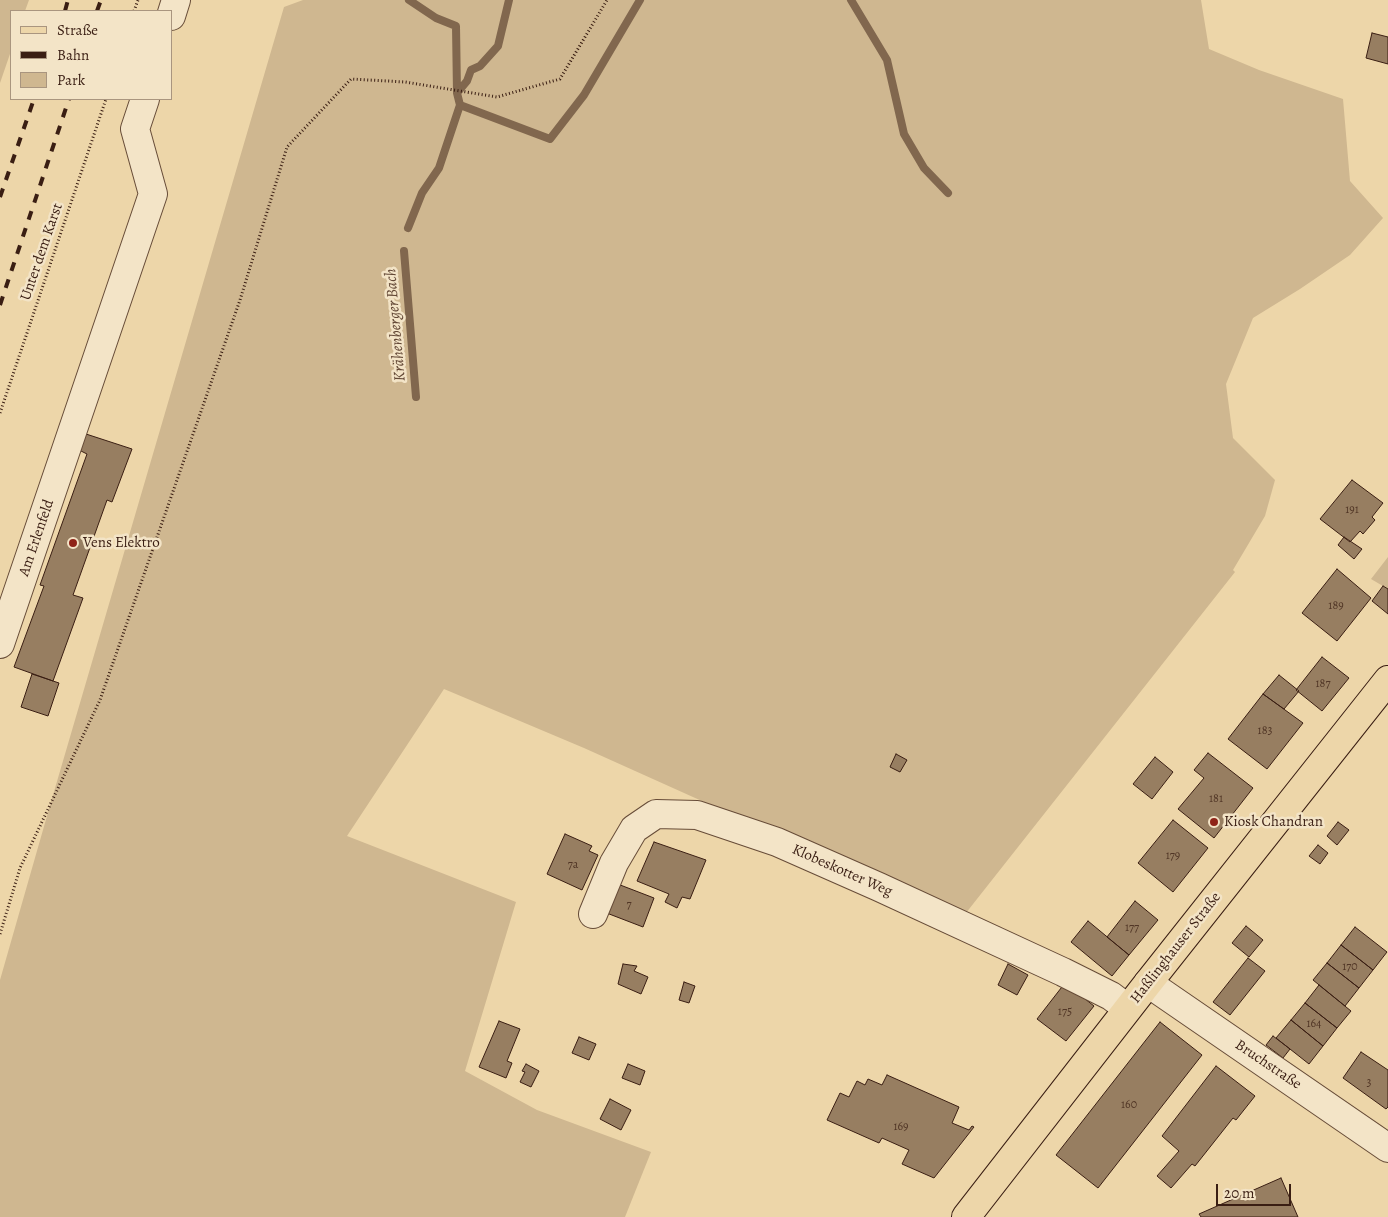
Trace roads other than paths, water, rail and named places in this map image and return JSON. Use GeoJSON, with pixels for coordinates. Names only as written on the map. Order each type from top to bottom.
{"type":"FeatureCollection","features":[{"type":"Feature","properties":{"kind":"main road","name":"Haßlinghauser Straße"},"geometry":{"type":"LineString","coordinates":[[966,1217],[1128,1008],[1388,680]]}},
{"type":"Feature","properties":{"kind":"street"},"geometry":{"type":"LineString","coordinates":[[172,13],[176,0]]}},
{"type":"Feature","properties":{"kind":"street","name":"Am Erlenfeld"},"geometry":{"type":"LineString","coordinates":[[0,644],[153,194],[135,129],[145,100]]}},
{"type":"Feature","properties":{"kind":"street","name":"Klobeskotter Weg"},"geometry":{"type":"LineString","coordinates":[[593,914],[614,862],[634,828],[656,814],[697,815],[777,842],[879,887],[1063,972],[1111,996],[1128,1008]]}},
{"type":"Feature","properties":{"kind":"street","name":"Bruchstraße"},"geometry":{"type":"LineString","coordinates":[[1148,983],[1388,1148]]}},
{"type":"Feature","properties":{"kind":"waterway"},"geometry":{"type":"LineString","coordinates":[[409,0],[436,18],[456,26],[457,93]]}},
{"type":"Feature","properties":{"kind":"waterway","name":"Krähenberger Bach"},"geometry":{"type":"LineString","coordinates":[[408,228],[422,193],[439,168],[460,105],[457,93],[467,81],[471,70],[480,66],[498,46],[509,0]]}},
{"type":"Feature","properties":{"kind":"waterway"},"geometry":{"type":"LineString","coordinates":[[460,105],[550,139],[584,95],[640,0]]}},
{"type":"Feature","properties":{"kind":"waterway"},"geometry":{"type":"LineString","coordinates":[[851,0],[887,60],[904,134],[924,168],[948,193]]}},
{"type":"Feature","properties":{"kind":"waterway","name":"Krähenberger Bach"},"geometry":{"type":"LineString","coordinates":[[404,251],[416,397]]}},
{"type":"Feature","properties":{"kind":"railway"},"geometry":{"type":"LineString","coordinates":[[65,10],[68,0]]}},
{"type":"Feature","properties":{"kind":"railway"},"geometry":{"type":"LineString","coordinates":[[97,10],[101,0]]}},
{"type":"Feature","properties":{"kind":"railway"},"geometry":{"type":"LineString","coordinates":[[0,197],[34,100]]}},
{"type":"Feature","properties":{"kind":"railway"},"geometry":{"type":"LineString","coordinates":[[0,305],[69,100]]}},
{"type":"Feature","properties":{"kind":"place","name":"Vens Elektro"},"geometry":{"type":"Point","coordinates":[73,543]}},
{"type":"Feature","properties":{"kind":"place","name":"Kiosk Chandran"},"geometry":{"type":"Point","coordinates":[1214,822]}}]}
